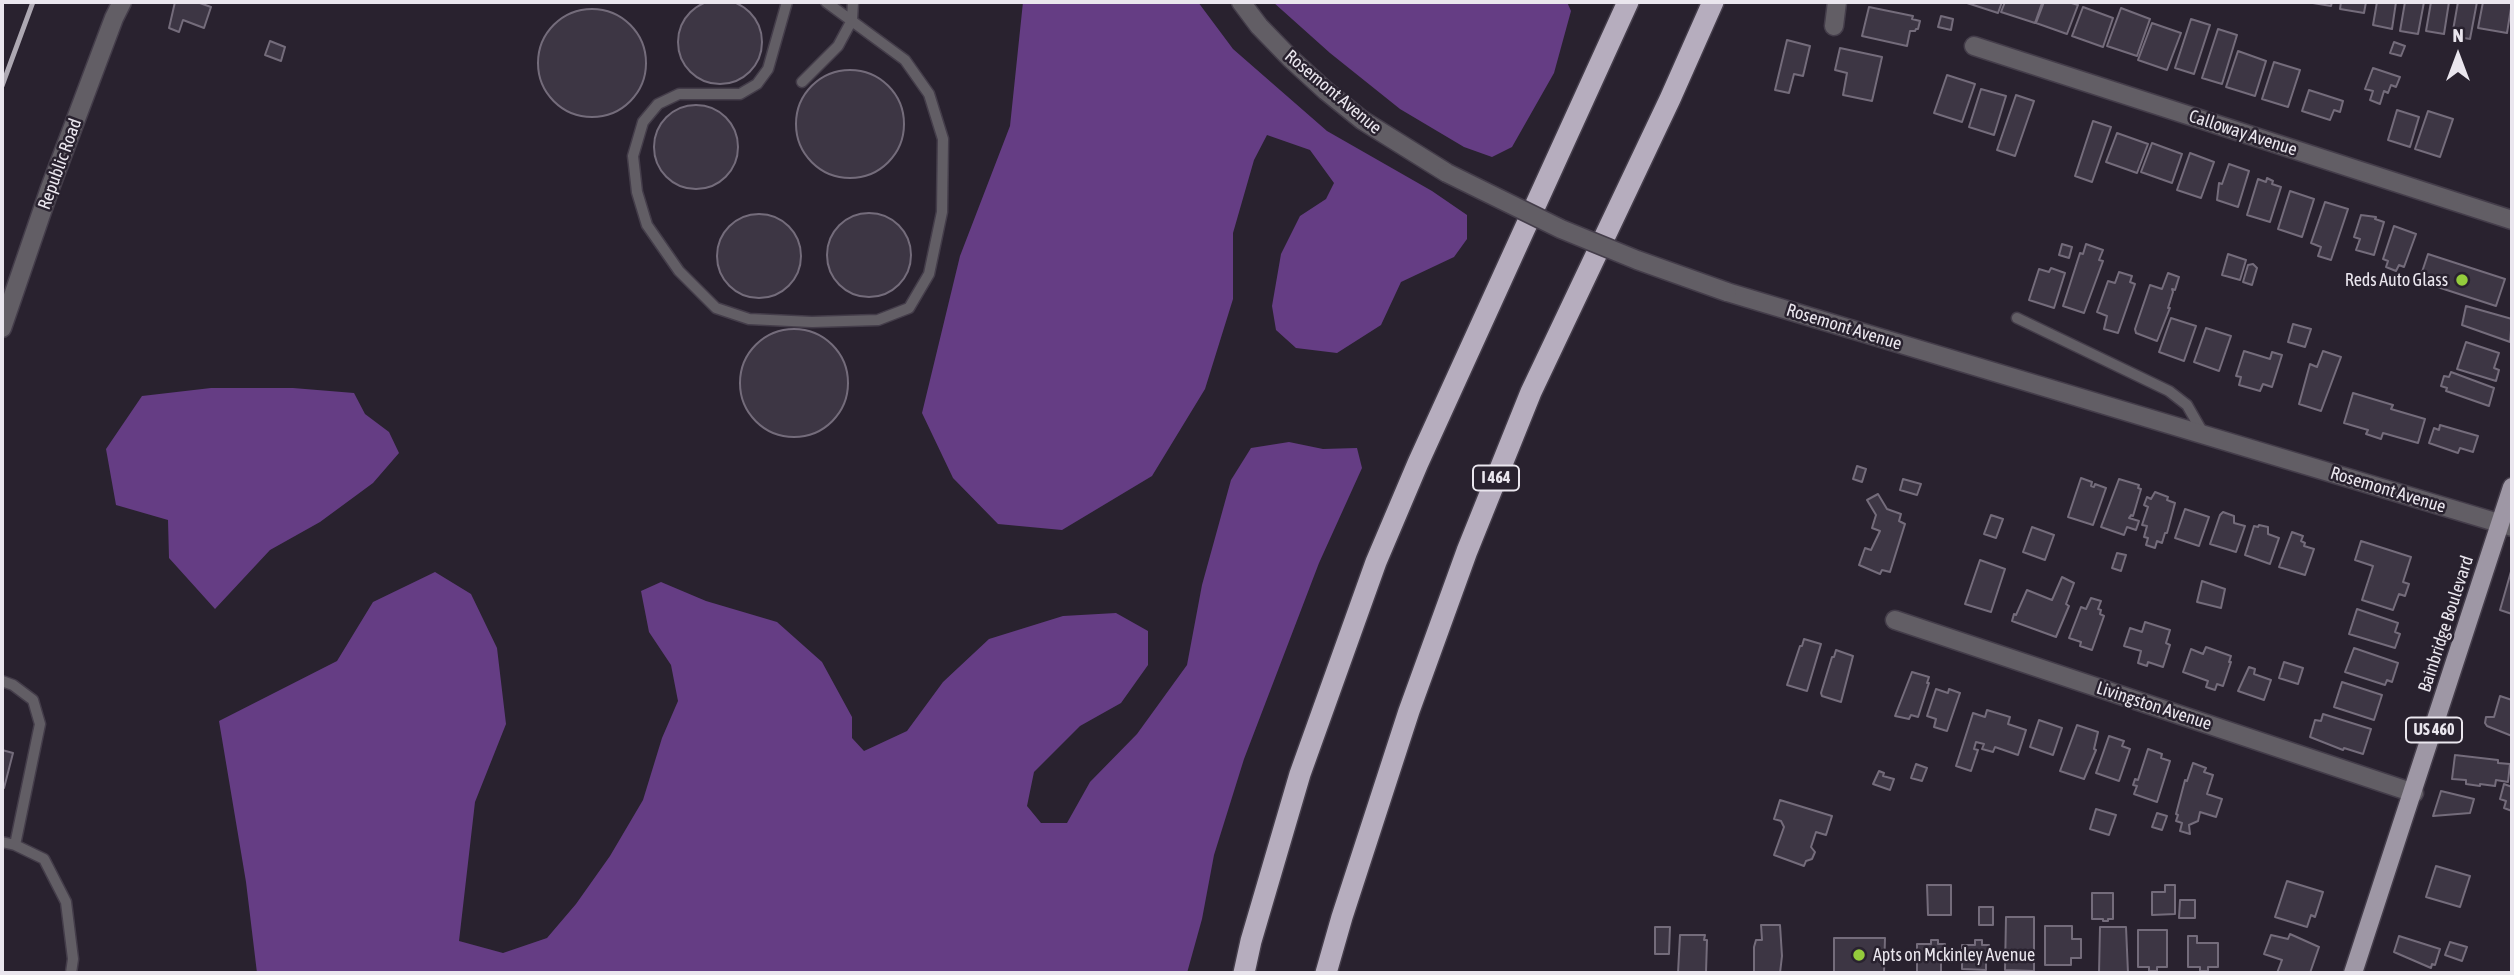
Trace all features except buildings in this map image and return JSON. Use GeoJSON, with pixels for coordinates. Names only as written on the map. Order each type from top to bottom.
{"type":"FeatureCollection","features":[{"type":"Feature","properties":{"kind":"highway"},"geometry":{"type":"LineString","coordinates":[[1244,973],[1300,774],[1376,562],[1408,485],[1628,2]]}},
{"type":"Feature","properties":{"kind":"highway","name":"I 464"},"geometry":{"type":"LineString","coordinates":[[1326,973],[1342,916],[1433,643],[1531,392],[1713,2]]}},
{"type":"Feature","properties":{"kind":"highway"},"geometry":{"type":"LineString","coordinates":[[1335,973],[1342,916]]}},
{"type":"Feature","properties":{"kind":"highway"},"geometry":{"type":"LineString","coordinates":[[1237,973],[1251,941]]}},
{"type":"Feature","properties":{"kind":"main road","name":"Bainbridge Boulevard"},"geometry":{"type":"LineString","coordinates":[[2353,973],[2506,526],[2512,487]]}},
{"type":"Feature","properties":{"kind":"street","name":"Republic Road"},"geometry":{"type":"LineString","coordinates":[[2,328],[50,188],[122,2]]}},
{"type":"Feature","properties":{"kind":"street","name":"Rosemont Avenue"},"geometry":{"type":"LineString","coordinates":[[1241,2],[1282,50],[1362,120],[1447,173],[1561,229],[1727,292],[2506,526]]}},
{"type":"Feature","properties":{"kind":"street"},"geometry":{"type":"LineString","coordinates":[[1833,26],[1837,2]]}},
{"type":"Feature","properties":{"kind":"street","name":"Calloway Avenue"},"geometry":{"type":"LineString","coordinates":[[1974,46],[2512,220]]}},
{"type":"Feature","properties":{"kind":"street","name":"Livingston Avenue"},"geometry":{"type":"LineString","coordinates":[[1895,620],[2414,793]]}},
{"type":"Feature","properties":{"kind":"lane"},"geometry":{"type":"LineString","coordinates":[[787,2],[768,69],[757,84],[740,94],[680,94],[658,104],[643,122],[633,156],[637,192],[647,225],[680,271],[716,307],[749,319],[812,322],[878,320],[909,307],[929,274],[942,212],[943,139],[929,94],[905,60],[826,2]]}},
{"type":"Feature","properties":{"kind":"lane"},"geometry":{"type":"LineString","coordinates":[[802,82],[838,46],[852,20],[853,2]]}},
{"type":"Feature","properties":{"kind":"lane"},"geometry":{"type":"LineString","coordinates":[[2017,318],[2169,391],[2187,405],[2203,433]]}},
{"type":"Feature","properties":{"kind":"lane"},"geometry":{"type":"LineString","coordinates":[[2,681],[13,685],[33,700],[40,724],[15,845]]}},
{"type":"Feature","properties":{"kind":"lane"},"geometry":{"type":"LineString","coordinates":[[2,842],[44,859],[66,902],[73,959],[71,973]]}},
{"type":"Feature","properties":{"kind":"shaded area"},"geometry":{"type":"Polygon","coordinates":[[[1023,2],[1198,2],[1233,49],[1327,131],[1432,191],[1467,215],[1467,239],[1454,257],[1401,282],[1381,325],[1337,353],[1296,348],[1276,330],[1272,306],[1281,254],[1300,216],[1326,199],[1334,183],[1310,150],[1267,135],[1254,160],[1233,233],[1233,299],[1205,389],[1152,476],[1062,530],[998,524],[953,478],[922,413],[960,256],[1010,126],[1023,2]]]}},
{"type":"Feature","properties":{"kind":"shaded area"},"geometry":{"type":"Polygon","coordinates":[[[1273,2],[1567,2],[1571,11],[1554,73],[1512,147],[1492,157],[1464,147],[1400,109],[1330,53],[1273,2]]]}},
{"type":"Feature","properties":{"kind":"shaded area"},"geometry":{"type":"Polygon","coordinates":[[[211,388],[293,388],[354,393],[365,414],[389,432],[399,453],[373,483],[320,522],[270,550],[215,609],[169,558],[168,520],[116,505],[106,449],[142,396],[211,388]]]}},
{"type":"Feature","properties":{"kind":"shaded area"},"geometry":{"type":"Polygon","coordinates":[[[1289,442],[1323,449],[1357,448],[1362,468],[1319,563],[1244,759],[1214,855],[1202,919],[1187,973],[257,973],[246,882],[219,721],[337,661],[373,602],[435,572],[471,594],[497,648],[506,724],[475,802],[459,941],[503,953],[547,938],[576,904],[610,856],[643,800],[662,738],[678,701],[671,665],[649,632],[641,591],[661,582],[706,601],[777,622],[822,662],[852,717],[852,738],[864,751],[907,731],[943,682],[989,639],[1063,616],[1116,613],[1148,631],[1148,665],[1121,703],[1080,726],[1034,772],[1027,806],[1041,823],[1067,823],[1090,782],[1137,734],[1187,665],[1202,585],[1231,480],[1251,448],[1289,442]]]}},
{"type":"Feature","properties":{"kind":"railway"},"geometry":{"type":"LineString","coordinates":[[2,86],[33,2]]}},
{"type":"Feature","properties":{"kind":"place","name":"Reds Auto Glass"},"geometry":{"type":"Point","coordinates":[2462,280]}},
{"type":"Feature","properties":{"kind":"place","name":"Apts on Mckinley Avenue"},"geometry":{"type":"Point","coordinates":[1859,955]}}]}
